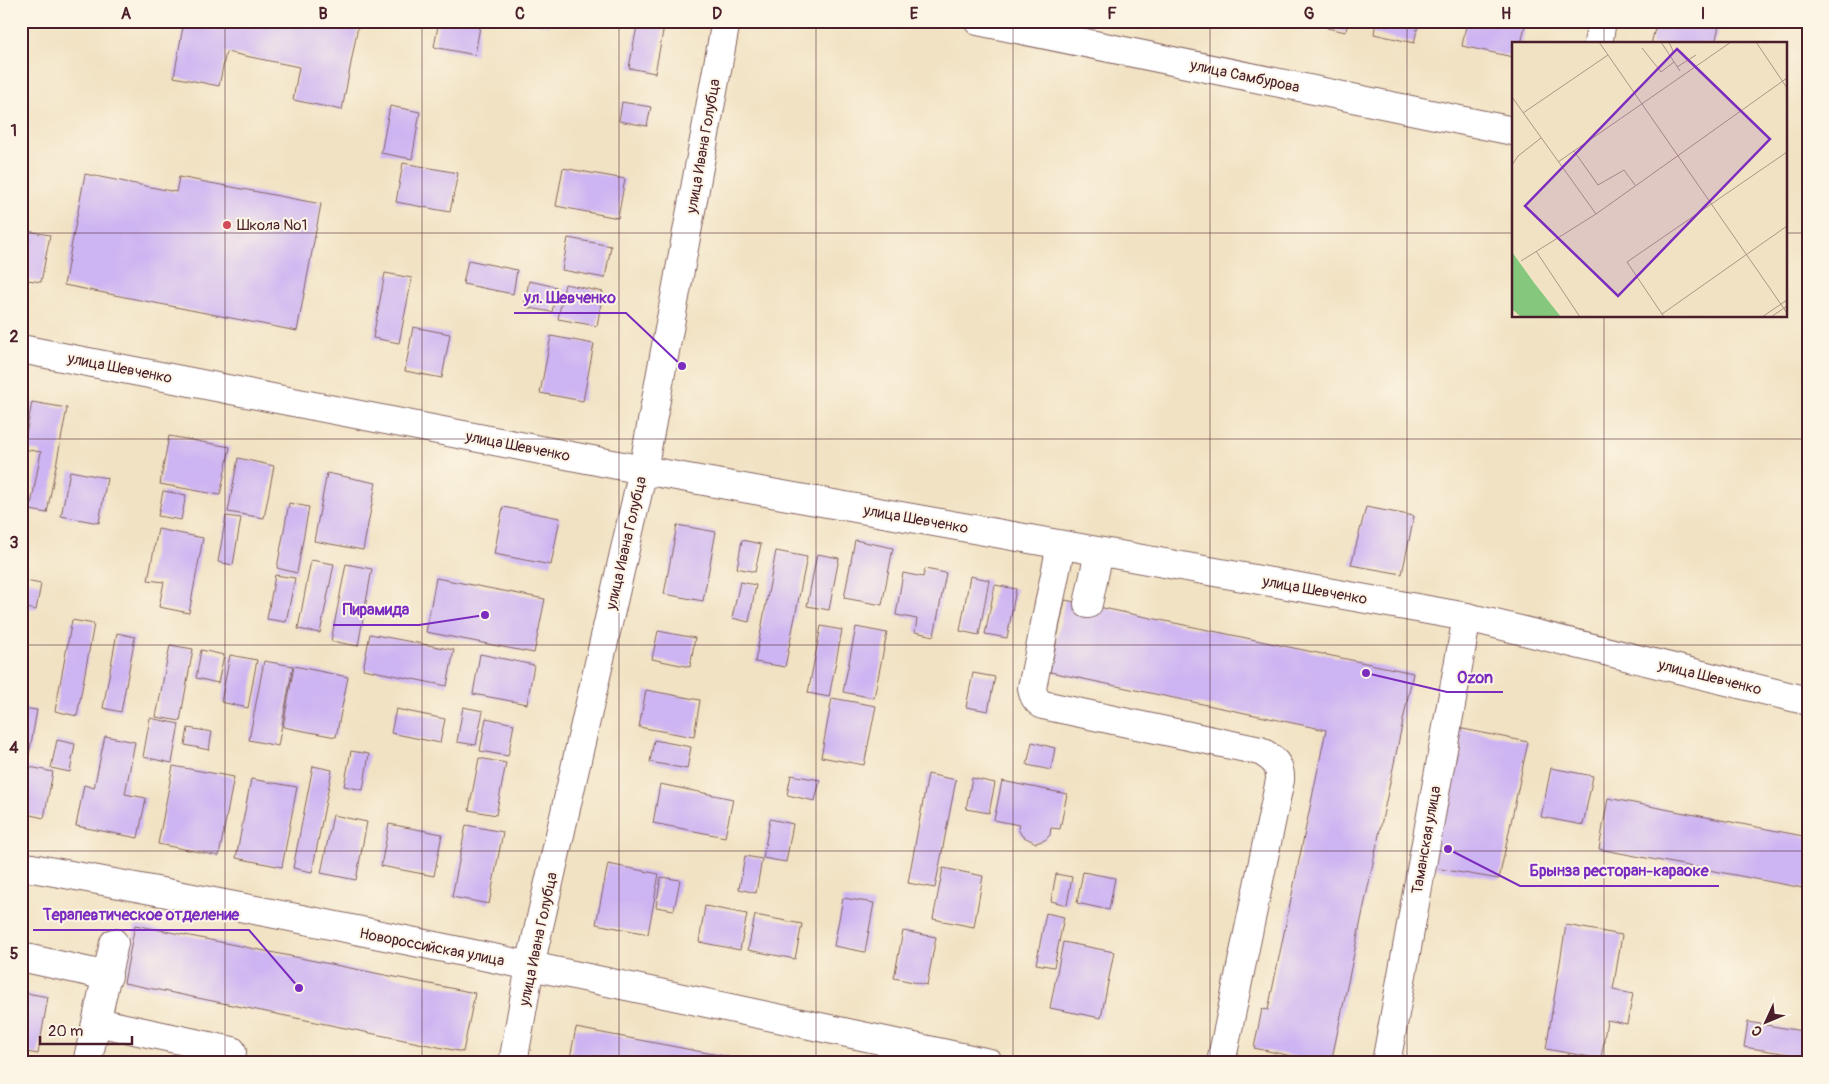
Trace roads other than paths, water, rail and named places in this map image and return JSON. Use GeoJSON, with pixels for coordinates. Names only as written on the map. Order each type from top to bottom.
{"type":"FeatureCollection","features":[{"type":"Feature","properties":{"kind":"street","name":"улица Ивана Голубца"},"geometry":{"type":"LineString","coordinates":[[513,1063],[530,966],[643,470],[726,21]]}},
{"type":"Feature","properties":{"kind":"street","name":"улица Самбурова"},"geometry":{"type":"LineString","coordinates":[[978,21],[1512,131]]}},
{"type":"Feature","properties":{"kind":"street"},"geometry":{"type":"LineString","coordinates":[[1598,42],[1602,21]]}},
{"type":"Feature","properties":{"kind":"street","name":"улица Шевченко"},"geometry":{"type":"LineString","coordinates":[[21,349],[643,470],[1467,617],[1808,701]]}},
{"type":"Feature","properties":{"kind":"street"},"geometry":{"type":"LineString","coordinates":[[1061,545],[1032,688],[1033,695],[1038,702],[1043,705],[1260,751],[1271,758],[1280,769],[1280,780],[1222,1063]]}},
{"type":"Feature","properties":{"kind":"street"},"geometry":{"type":"LineString","coordinates":[[1088,604],[1099,552]]}},
{"type":"Feature","properties":{"kind":"street","name":"Таманская улица"},"geometry":{"type":"LineString","coordinates":[[1386,1063],[1467,617]]}},
{"type":"Feature","properties":{"kind":"street","name":"Новороссийская улица"},"geometry":{"type":"LineString","coordinates":[[21,866],[136,887],[530,966],[989,1063]]}},
{"type":"Feature","properties":{"kind":"street"},"geometry":{"type":"LineString","coordinates":[[87,1063],[114,943]]}},
{"type":"Feature","properties":{"kind":"street"},"geometry":{"type":"LineString","coordinates":[[21,957],[108,976]]}},
{"type":"Feature","properties":{"kind":"street"},"geometry":{"type":"LineString","coordinates":[[97,1022],[232,1051],[230,1063]]}},
{"type":"Feature","properties":{"kind":"place","name":"Школа №1"},"geometry":{"type":"Point","coordinates":[227,225]}},
{"type":"Feature","properties":{"kind":"place","name":"ул. Шевченко"},"geometry":{"type":"Point","coordinates":[682,366]}},
{"type":"Feature","properties":{"kind":"place","name":"Пирамида"},"geometry":{"type":"Point","coordinates":[485,615]}},
{"type":"Feature","properties":{"kind":"place","name":"Ozon"},"geometry":{"type":"Point","coordinates":[1366,673]}},
{"type":"Feature","properties":{"kind":"place","name":"Брынза ресторан-караоке"},"geometry":{"type":"Point","coordinates":[1448,849]}},
{"type":"Feature","properties":{"kind":"place","name":"Терапевтическое отделение"},"geometry":{"type":"Point","coordinates":[299,988]}}]}
